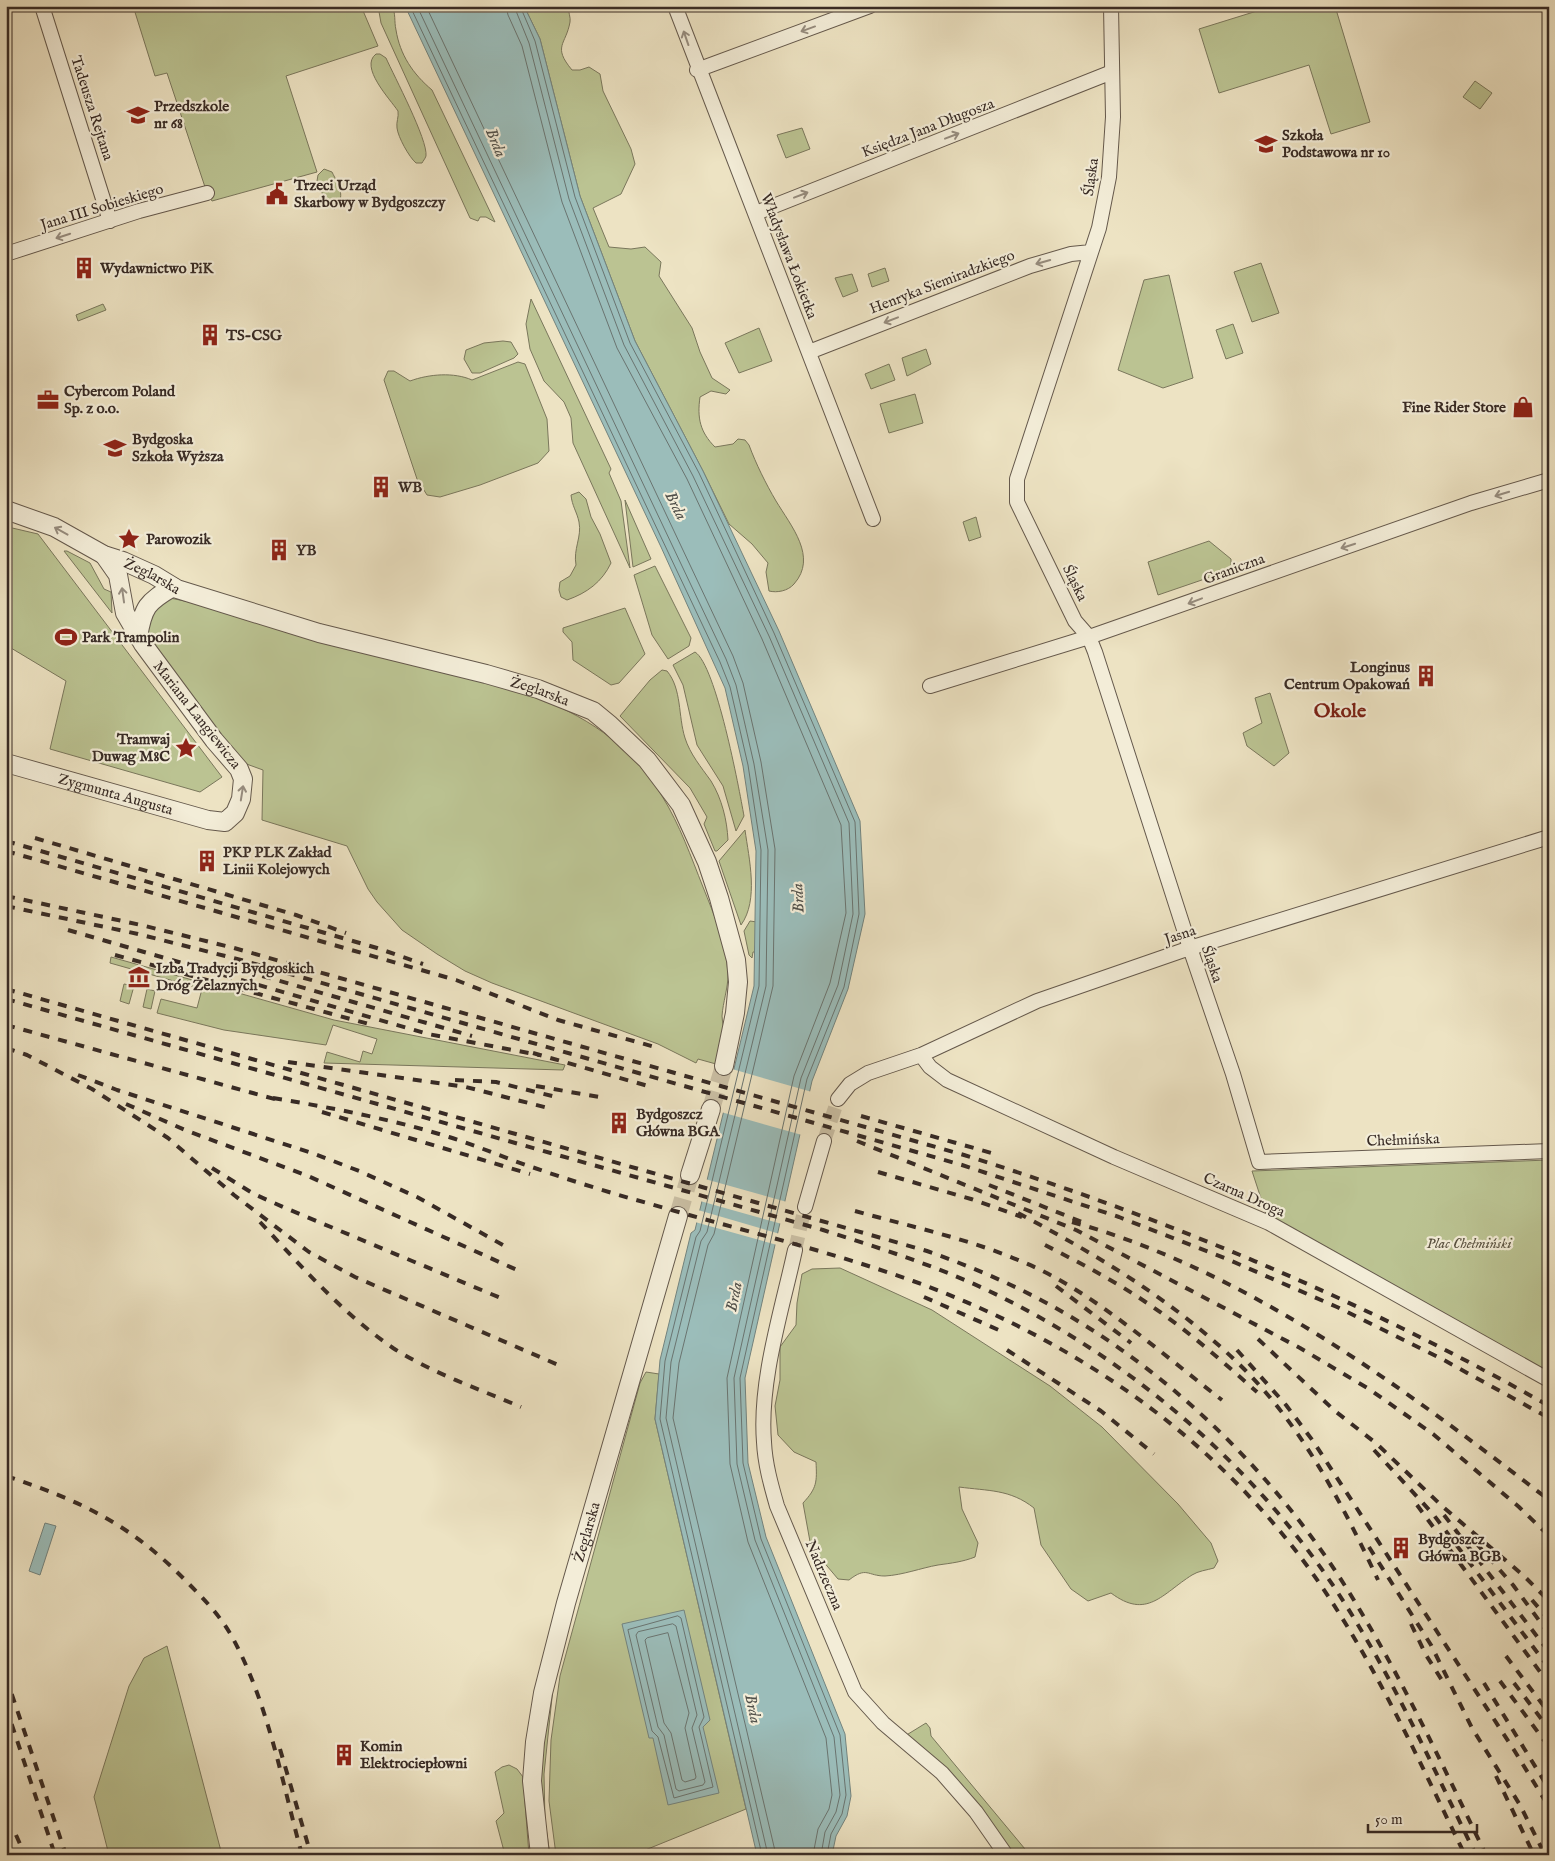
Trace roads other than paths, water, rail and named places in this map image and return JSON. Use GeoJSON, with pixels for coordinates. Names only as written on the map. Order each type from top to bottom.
{"type":"FeatureCollection","features":[{"type":"Feature","properties":{"kind":"street","name":"Tadeusza Rejtana"},"geometry":{"type":"LineString","coordinates":[[42,6],[110,220]]}},
{"type":"Feature","properties":{"kind":"street","name":"Władysława Łokietka"},"geometry":{"type":"LineString","coordinates":[[674,6],[697,70],[756,213],[873,519]]}},
{"type":"Feature","properties":{"kind":"street"},"geometry":{"type":"LineString","coordinates":[[697,70],[870,6]]}},
{"type":"Feature","properties":{"kind":"street","name":"Śląska"},"geometry":{"type":"LineString","coordinates":[[1111,6],[1113,117],[1109,177],[1099,228],[1017,479],[1017,502],[1075,621],[1089,637],[1233,1074],[1259,1162]]}},
{"type":"Feature","properties":{"kind":"street","name":"Księdza Jana Długosza"},"geometry":{"type":"LineString","coordinates":[[756,213],[1112,72]]}},
{"type":"Feature","properties":{"kind":"street","name":"Jana III Sobieskiego"},"geometry":{"type":"LineString","coordinates":[[6,254],[110,220],[207,193]]}},
{"type":"Feature","properties":{"kind":"street","name":"Henryka Siemiradzkiego"},"geometry":{"type":"LineString","coordinates":[[809,352],[1030,266],[1071,254],[1091,252]]}},
{"type":"Feature","properties":{"kind":"street","name":"Graniczna"},"geometry":{"type":"LineString","coordinates":[[930,686],[1089,637],[1471,503],[1549,480]]}},
{"type":"Feature","properties":{"kind":"street","name":"Żeglarska"},"geometry":{"type":"LineString","coordinates":[[6,510],[54,527],[104,555],[124,561],[154,575],[173,587],[246,612],[486,674],[538,689],[593,711],[647,760],[681,806],[710,871],[734,952],[738,982],[735,1013],[724,1066]]}},
{"type":"Feature","properties":{"kind":"street","name":"Mariana Langiewicza"},"geometry":{"type":"LineString","coordinates":[[104,555],[118,575],[125,613],[138,637],[214,740],[239,769],[243,779],[241,799],[236,813],[225,822]]}},
{"type":"Feature","properties":{"kind":"street"},"geometry":{"type":"LineString","coordinates":[[138,637],[142,615],[146,606],[156,597],[173,587]]}},
{"type":"Feature","properties":{"kind":"street","name":"Zygmunta Augusta"},"geometry":{"type":"LineString","coordinates":[[6,763],[193,816],[225,822]]}},
{"type":"Feature","properties":{"kind":"street","name":"Jasna"},"geometry":{"type":"LineString","coordinates":[[838,1099],[850,1084],[861,1077],[921,1055],[1038,1001],[1190,948],[1549,837]]}},
{"type":"Feature","properties":{"kind":"street","name":"Czarna Droga"},"geometry":{"type":"LineString","coordinates":[[921,1055],[930,1067],[947,1080],[1114,1157],[1269,1223],[1549,1380]]}},
{"type":"Feature","properties":{"kind":"street"},"geometry":{"type":"LineString","coordinates":[[690,1175],[711,1109]]}},
{"type":"Feature","properties":{"kind":"street"},"geometry":{"type":"LineString","coordinates":[[805,1208],[824,1141]]}},
{"type":"Feature","properties":{"kind":"street","name":"Chełmińska"},"geometry":{"type":"LineString","coordinates":[[1259,1162],[1549,1151]]}},
{"type":"Feature","properties":{"kind":"street","name":"Żeglarska"},"geometry":{"type":"LineString","coordinates":[[540,1855],[532,1780],[535,1742],[543,1693],[563,1612],[678,1216]]}},
{"type":"Feature","properties":{"kind":"street","name":"Nadrzeczna"},"geometry":{"type":"LineString","coordinates":[[795,1250],[773,1351],[764,1408],[764,1442],[768,1475],[777,1506],[855,1692],[883,1723],[942,1773],[976,1812],[1006,1855]]}},
{"type":"Feature","properties":{"kind":"water","name":"Brda"},"geometry":{"type":"Polygon","coordinates":[[[405,6],[524,6],[540,39],[580,196],[635,341],[703,471],[779,631],[860,821],[865,914],[848,989],[812,1081],[745,1378],[748,1463],[766,1537],[845,1734],[851,1796],[847,1816],[836,1836],[832,1855],[757,1855],[655,1419],[660,1360],[691,1233],[695,1230],[754,986],[756,851],[743,766],[725,688],[661,547],[405,6]]]}},
{"type":"Feature","properties":{"kind":"water"},"geometry":{"type":"Polygon","coordinates":[[[45,1523],[56,1526],[40,1575],[29,1571],[45,1523]]]}},
{"type":"Feature","properties":{"kind":"water"},"geometry":{"type":"Polygon","coordinates":[[[684,1610],[710,1720],[703,1727],[719,1793],[668,1805],[653,1738],[649,1738],[622,1624],[684,1610]]]}},
{"type":"Feature","properties":{"kind":"tunnel"},"geometry":{"type":"LineString","coordinates":[[711,1109],[724,1066]]}},
{"type":"Feature","properties":{"kind":"tunnel"},"geometry":{"type":"LineString","coordinates":[[824,1141],[838,1099]]}},
{"type":"Feature","properties":{"kind":"tunnel"},"geometry":{"type":"LineString","coordinates":[[678,1216],[690,1175]]}},
{"type":"Feature","properties":{"kind":"tunnel"},"geometry":{"type":"LineString","coordinates":[[795,1250],[805,1207]]}},
{"type":"Feature","properties":{"kind":"railway"},"geometry":{"type":"LineString","coordinates":[[35,838],[296,915],[346,933]]}},
{"type":"Feature","properties":{"kind":"railway"},"geometry":{"type":"LineString","coordinates":[[6,841],[377,948],[423,964]]}},
{"type":"Feature","properties":{"kind":"railway"},"geometry":{"type":"LineString","coordinates":[[6,851],[456,980],[558,1020],[655,1047]]}},
{"type":"Feature","properties":{"kind":"railway"},"geometry":{"type":"LineString","coordinates":[[6,896],[141,925],[234,948],[964,1155],[1040,1180],[1190,1235],[1336,1297],[1479,1367],[1549,1406]]}},
{"type":"Feature","properties":{"kind":"railway"},"geometry":{"type":"LineString","coordinates":[[6,906],[138,934],[241,960],[962,1165],[1119,1217],[1227,1259],[1337,1307],[1442,1359],[1549,1418]]}},
{"type":"Feature","properties":{"kind":"railway"},"geometry":{"type":"LineString","coordinates":[[68,930],[428,1034],[539,1055]]}},
{"type":"Feature","properties":{"kind":"railway"},"geometry":{"type":"LineString","coordinates":[[115,955],[369,1024]]}},
{"type":"Feature","properties":{"kind":"railway"},"geometry":{"type":"LineString","coordinates":[[245,971],[472,1036]]}},
{"type":"Feature","properties":{"kind":"railway"},"geometry":{"type":"LineString","coordinates":[[6,989],[927,1251],[1006,1283],[1063,1312],[1121,1350],[1160,1379],[1197,1411],[1233,1445],[1297,1518],[1326,1557],[1352,1597],[1389,1660],[1486,1855]]}},
{"type":"Feature","properties":{"kind":"railway"},"geometry":{"type":"LineString","coordinates":[[6,999],[823,1230],[906,1257],[947,1273],[987,1290],[1042,1319],[1095,1352],[1147,1388],[1195,1428],[1240,1472],[1283,1519],[1321,1568],[1372,1648],[1418,1736],[1476,1855]]}},
{"type":"Feature","properties":{"kind":"railway"},"geometry":{"type":"LineString","coordinates":[[6,1025],[278,1100]]}},
{"type":"Feature","properties":{"kind":"railway"},"geometry":{"type":"LineString","coordinates":[[6,1048],[27,1055],[92,1089],[168,1138],[234,1195],[309,1252],[355,1277],[563,1367]]}},
{"type":"Feature","properties":{"kind":"railway"},"geometry":{"type":"LineString","coordinates":[[533,1053],[648,1086]]}},
{"type":"Feature","properties":{"kind":"railway"},"geometry":{"type":"LineString","coordinates":[[288,1062],[466,1087],[552,1109]]}},
{"type":"Feature","properties":{"kind":"railway"},"geometry":{"type":"LineString","coordinates":[[78,1075],[117,1090],[315,1154],[359,1171],[417,1197],[510,1249]]}},
{"type":"Feature","properties":{"kind":"railway"},"geometry":{"type":"LineString","coordinates":[[455,1080],[496,1082],[556,1097]]}},
{"type":"Feature","properties":{"kind":"railway"},"geometry":{"type":"LineString","coordinates":[[536,1086],[605,1098]]}},
{"type":"Feature","properties":{"kind":"railway"},"geometry":{"type":"LineString","coordinates":[[273,1098],[362,1115],[459,1140],[602,1190],[880,1270],[973,1305],[1031,1333],[1087,1365],[1140,1401],[1191,1440],[1238,1484],[1281,1532],[1320,1584],[1361,1649],[1415,1751],[1465,1855]]}},
{"type":"Feature","properties":{"kind":"railway"},"geometry":{"type":"LineString","coordinates":[[126,1104],[185,1130],[308,1176],[517,1270]]}},
{"type":"Feature","properties":{"kind":"railway"},"geometry":{"type":"LineString","coordinates":[[322,1112],[530,1174]]}},
{"type":"Feature","properties":{"kind":"railway"},"geometry":{"type":"LineString","coordinates":[[861,1116],[995,1154]]}},
{"type":"Feature","properties":{"kind":"railway"},"geometry":{"type":"LineString","coordinates":[[857,1141],[1076,1230],[1300,1348],[1369,1389],[1433,1434],[1519,1507],[1549,1536]]}},
{"type":"Feature","properties":{"kind":"railway"},"geometry":{"type":"LineString","coordinates":[[212,1168],[254,1194],[503,1299]]}},
{"type":"Feature","properties":{"kind":"railway"},"geometry":{"type":"LineString","coordinates":[[878,1172],[971,1199],[1022,1217]]}},
{"type":"Feature","properties":{"kind":"railway"},"geometry":{"type":"LineString","coordinates":[[989,1185],[1082,1222]]}},
{"type":"Feature","properties":{"kind":"railway"},"geometry":{"type":"LineString","coordinates":[[855,1211],[983,1247],[1032,1266],[1056,1278],[1119,1320],[1222,1400]]}},
{"type":"Feature","properties":{"kind":"railway"},"geometry":{"type":"LineString","coordinates":[[1018,1213],[1078,1246],[1136,1282],[1191,1322],[1242,1367],[1264,1390],[1302,1441],[1335,1495],[1378,1580]]}},
{"type":"Feature","properties":{"kind":"railway"},"geometry":{"type":"LineString","coordinates":[[260,1222],[340,1305],[393,1348],[440,1373],[521,1407]]}},
{"type":"Feature","properties":{"kind":"railway"},"geometry":{"type":"LineString","coordinates":[[1072,1222],[1137,1244],[1201,1271],[1263,1302],[1323,1338],[1382,1377],[1495,1458],[1549,1500]]}},
{"type":"Feature","properties":{"kind":"railway"},"geometry":{"type":"LineString","coordinates":[[1045,1245],[1110,1280],[1161,1313],[1204,1346],[1257,1392]]}},
{"type":"Feature","properties":{"kind":"railway"},"geometry":{"type":"LineString","coordinates":[[1056,1286],[1131,1343]]}},
{"type":"Feature","properties":{"kind":"railway"},"geometry":{"type":"LineString","coordinates":[[924,1297],[1001,1331]]}},
{"type":"Feature","properties":{"kind":"railway"},"geometry":{"type":"LineString","coordinates":[[1258,1339],[1335,1411],[1377,1444],[1442,1506],[1524,1576],[1549,1601]]}},
{"type":"Feature","properties":{"kind":"railway"},"geometry":{"type":"LineString","coordinates":[[1007,1350],[1101,1411],[1154,1454]]}},
{"type":"Feature","properties":{"kind":"railway"},"geometry":{"type":"LineString","coordinates":[[1237,1350],[1286,1405],[1313,1441],[1549,1807]]}},
{"type":"Feature","properties":{"kind":"railway"},"geometry":{"type":"LineString","coordinates":[[1374,1450],[1433,1514],[1549,1668]]}},
{"type":"Feature","properties":{"kind":"railway"},"geometry":{"type":"LineString","coordinates":[[6,1476],[83,1506],[127,1531],[169,1564],[217,1615],[231,1635],[255,1687],[273,1742],[302,1855]]}},
{"type":"Feature","properties":{"kind":"railway"},"geometry":{"type":"LineString","coordinates":[[1417,1505],[1549,1684]]}},
{"type":"Feature","properties":{"kind":"railway"},"geometry":{"type":"LineString","coordinates":[[1444,1515],[1549,1652]]}},
{"type":"Feature","properties":{"kind":"railway"},"geometry":{"type":"LineString","coordinates":[[1476,1543],[1513,1585],[1549,1634]]}},
{"type":"Feature","properties":{"kind":"railway"},"geometry":{"type":"LineString","coordinates":[[1369,1547],[1431,1645],[1472,1728],[1520,1805],[1545,1855]]}},
{"type":"Feature","properties":{"kind":"railway"},"geometry":{"type":"LineString","coordinates":[[1532,1600],[1549,1620]]}},
{"type":"Feature","properties":{"kind":"railway"},"geometry":{"type":"LineString","coordinates":[[1411,1624],[1426,1655],[1443,1682]]}},
{"type":"Feature","properties":{"kind":"railway"},"geometry":{"type":"LineString","coordinates":[[1506,1656],[1549,1713]]}},
{"type":"Feature","properties":{"kind":"railway"},"geometry":{"type":"LineString","coordinates":[[6,1677],[66,1855]]}},
{"type":"Feature","properties":{"kind":"railway"},"geometry":{"type":"LineString","coordinates":[[1500,1681],[1549,1747]]}},
{"type":"Feature","properties":{"kind":"railway"},"geometry":{"type":"LineString","coordinates":[[1484,1683],[1549,1789]]}},
{"type":"Feature","properties":{"kind":"railway"},"geometry":{"type":"LineString","coordinates":[[1514,1683],[1549,1729]]}},
{"type":"Feature","properties":{"kind":"railway"},"geometry":{"type":"LineString","coordinates":[[6,1707],[55,1855]]}},
{"type":"Feature","properties":{"kind":"railway"},"geometry":{"type":"LineString","coordinates":[[280,1749],[311,1855]]}},
{"type":"Feature","properties":{"kind":"railway"},"geometry":{"type":"LineString","coordinates":[[1496,1776],[1534,1855]]}},
{"type":"Feature","properties":{"kind":"railway"},"geometry":{"type":"LineString","coordinates":[[16,1835],[25,1855]]}},
{"type":"Feature","properties":{"kind":"place","name":"Przedszkole nr 68"},"geometry":{"type":"Point","coordinates":[138,115]}},
{"type":"Feature","properties":{"kind":"place","name":"Szkoła Podstawowa nr 10"},"geometry":{"type":"Point","coordinates":[1266,144]}},
{"type":"Feature","properties":{"kind":"place","name":"Trzeci Urząd Skarbowy w Bydgoszczy"},"geometry":{"type":"Point","coordinates":[277,194]}},
{"type":"Feature","properties":{"kind":"place","name":"Wydawnictwo PiK"},"geometry":{"type":"Point","coordinates":[84,268]}},
{"type":"Feature","properties":{"kind":"place","name":"TS-CSG"},"geometry":{"type":"Point","coordinates":[210,335]}},
{"type":"Feature","properties":{"kind":"place","name":"Cybercom Poland Sp. z o.o."},"geometry":{"type":"Point","coordinates":[48,400]}},
{"type":"Feature","properties":{"kind":"place","name":"Fine Rider Store"},"geometry":{"type":"Point","coordinates":[1523,407]}},
{"type":"Feature","properties":{"kind":"place","name":"Bydgoska Szkoła Wyższa"},"geometry":{"type":"Point","coordinates":[115,448]}},
{"type":"Feature","properties":{"kind":"place","name":"WB"},"geometry":{"type":"Point","coordinates":[381,487]}},
{"type":"Feature","properties":{"kind":"place","name":"Parowozik"},"geometry":{"type":"Point","coordinates":[129,539]}},
{"type":"Feature","properties":{"kind":"place","name":"YB"},"geometry":{"type":"Point","coordinates":[279,550]}},
{"type":"Feature","properties":{"kind":"place","name":"Park Trampolin"},"geometry":{"type":"Point","coordinates":[66,637]}},
{"type":"Feature","properties":{"kind":"place","name":"Longinus Centrum Opakowań"},"geometry":{"type":"Point","coordinates":[1426,676]}},
{"type":"Feature","properties":{"kind":"place","name":"Tramwaj Duwag M8C"},"geometry":{"type":"Point","coordinates":[186,748]}},
{"type":"Feature","properties":{"kind":"place","name":"PKP PLK Zakład Linii Kolejowych"},"geometry":{"type":"Point","coordinates":[207,861]}},
{"type":"Feature","properties":{"kind":"place","name":"Izba Tradycji Bydgoskich Dróg Żelaznych"},"geometry":{"type":"Point","coordinates":[139,977]}},
{"type":"Feature","properties":{"kind":"place","name":"Bydgoszcz Główna BGA"},"geometry":{"type":"Point","coordinates":[619,1123]}},
{"type":"Feature","properties":{"kind":"place","name":"Bydgoszcz Główna BGB"},"geometry":{"type":"Point","coordinates":[1401,1548]}},
{"type":"Feature","properties":{"kind":"place","name":"Komin Elektrociepłowni"},"geometry":{"type":"Point","coordinates":[344,1755]}},
{"type":"Feature","properties":{"kind":"district","name":"Okole"},"geometry":{"type":"Point","coordinates":[1340,711]}},
{"type":"Feature","properties":{"kind":"park label","name":"Plac Chełmiński"},"geometry":{"type":"Point","coordinates":[1469,1243]}}]}
